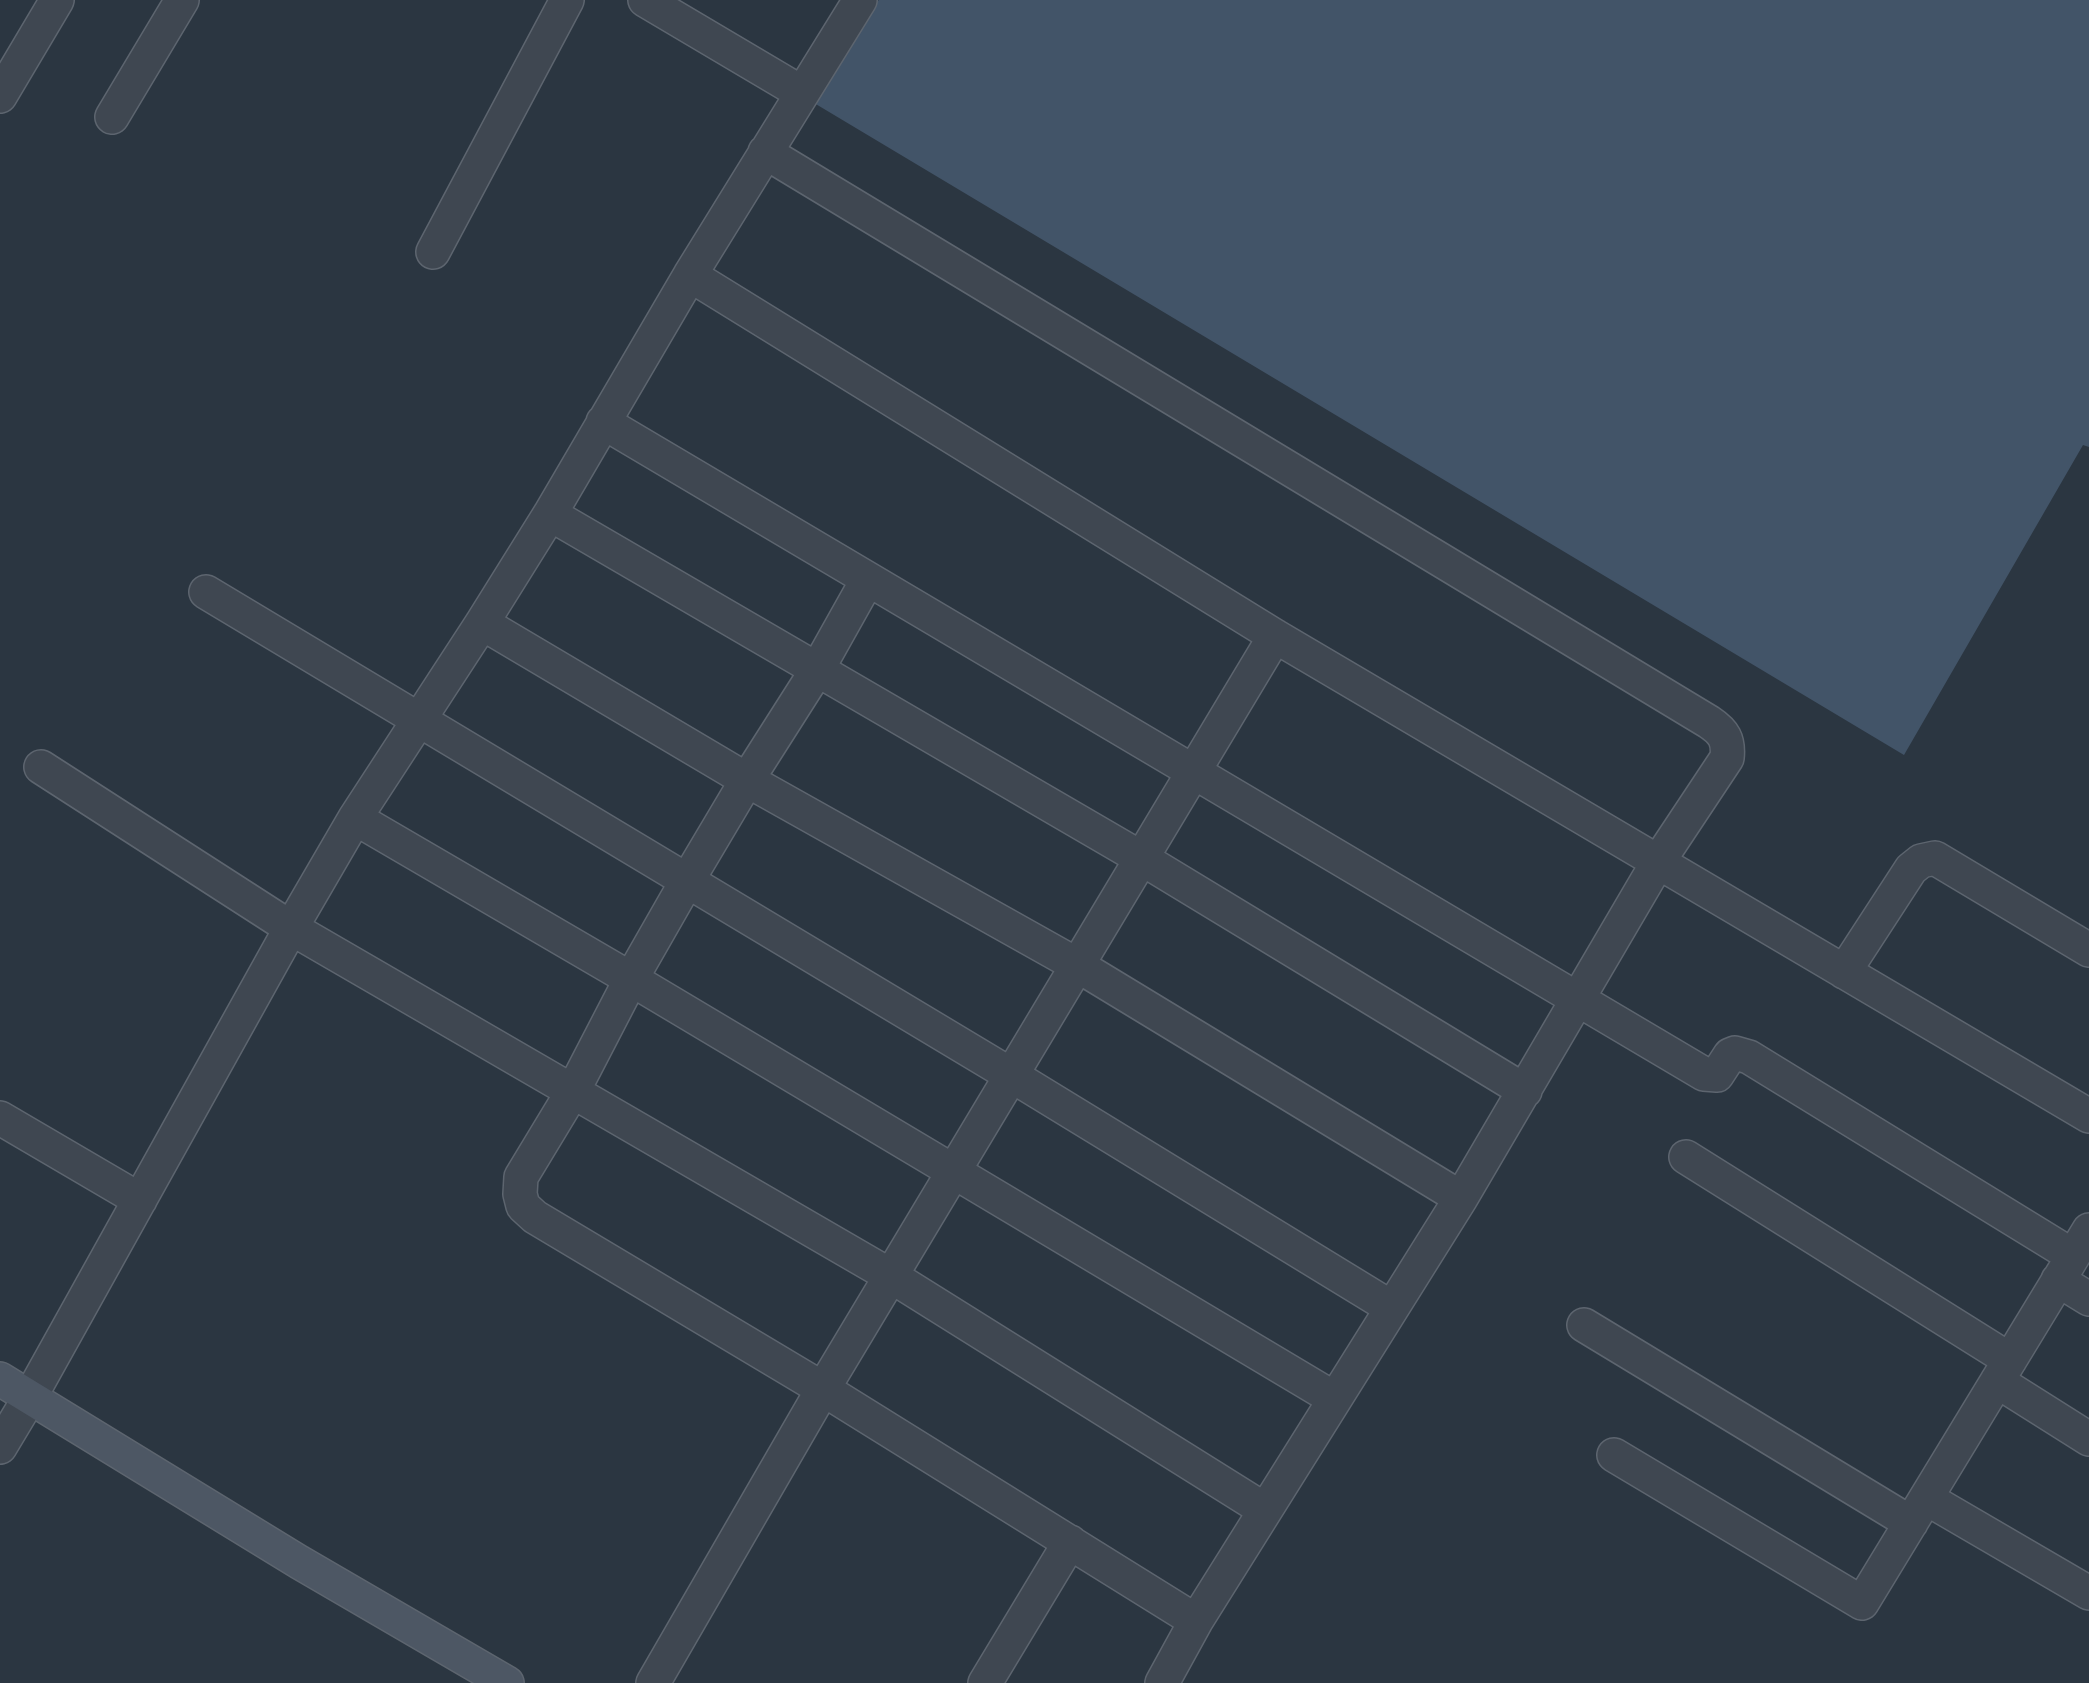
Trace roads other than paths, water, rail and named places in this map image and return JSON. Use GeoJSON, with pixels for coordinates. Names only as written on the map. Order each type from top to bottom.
{"type":"FeatureCollection","features":[{"type":"Feature","properties":{"kind":"main road"},"geometry":{"type":"LineString","coordinates":[[0,1379],[299,1562],[507,1683]]}},
{"type":"Feature","properties":{"kind":"street"},"geometry":{"type":"LineString","coordinates":[[0,96],[57,0]]}},
{"type":"Feature","properties":{"kind":"street"},"geometry":{"type":"LineString","coordinates":[[112,117],[182,0]]}},
{"type":"Feature","properties":{"kind":"street"},"geometry":{"type":"LineString","coordinates":[[434,252],[567,0]]}},
{"type":"Feature","properties":{"kind":"street"},"geometry":{"type":"LineString","coordinates":[[645,0],[802,93]]}},
{"type":"Feature","properties":{"kind":"street"},"geometry":{"type":"LineString","coordinates":[[0,1447],[355,818],[550,514],[690,275],[860,0]]}},
{"type":"Feature","properties":{"kind":"street"},"geometry":{"type":"LineString","coordinates":[[765,152],[1717,728],[1726,739],[1727,758],[1658,862],[1461,1197],[1196,1620],[1162,1683]]}},
{"type":"Feature","properties":{"kind":"street"},"geometry":{"type":"LineString","coordinates":[[690,275],[1275,636],[2089,1116]]}},
{"type":"Feature","properties":{"kind":"street"},"geometry":{"type":"LineString","coordinates":[[603,422],[1577,1000],[1710,1075],[1717,1075],[1730,1055],[1735,1053],[1749,1057],[2073,1255],[2089,1299]]}},
{"type":"Feature","properties":{"kind":"street"},"geometry":{"type":"LineString","coordinates":[[550,514],[1141,858],[1525,1091]]}},
{"type":"Feature","properties":{"kind":"street"},"geometry":{"type":"LineString","coordinates":[[868,579],[817,670],[747,780],[687,881],[631,979],[573,1090],[521,1177],[520,1194],[523,1206],[535,1217],[823,1389],[1196,1620]]}},
{"type":"Feature","properties":{"kind":"street"},"geometry":{"type":"LineString","coordinates":[[206,592],[1011,1075],[1392,1308]]}},
{"type":"Feature","properties":{"kind":"street"},"geometry":{"type":"LineString","coordinates":[[482,623],[747,780],[1077,965],[1461,1197]]}},
{"type":"Feature","properties":{"kind":"street"},"geometry":{"type":"LineString","coordinates":[[652,1683],[823,1389],[1275,636]]}},
{"type":"Feature","properties":{"kind":"street"},"geometry":{"type":"LineString","coordinates":[[40,767],[291,928],[891,1276],[1265,1510]]}},
{"type":"Feature","properties":{"kind":"street"},"geometry":{"type":"LineString","coordinates":[[355,818],[631,979],[1335,1399]]}},
{"type":"Feature","properties":{"kind":"street"},"geometry":{"type":"LineString","coordinates":[[1844,972],[1911,869],[1922,861],[1935,858],[2089,950]]}},
{"type":"Feature","properties":{"kind":"street"},"geometry":{"type":"LineString","coordinates":[[0,1118],[140,1200]]}},
{"type":"Feature","properties":{"kind":"street"},"geometry":{"type":"LineString","coordinates":[[1686,1157],[2003,1370],[2089,1439]]}},
{"type":"Feature","properties":{"kind":"street"},"geometry":{"type":"LineString","coordinates":[[1614,1455],[1862,1603],[2073,1255]]}},
{"type":"Feature","properties":{"kind":"street"},"geometry":{"type":"LineString","coordinates":[[1584,1325],[1918,1510],[2089,1593]]}},
{"type":"Feature","properties":{"kind":"street"},"geometry":{"type":"LineString","coordinates":[[984,1683],[1070,1542]]}},
{"type":"Feature","properties":{"kind":"water"},"geometry":{"type":"Polygon","coordinates":[[[879,0],[2089,0],[2089,447],[2083,445],[1904,755],[789,88],[879,0]]]}}]}
